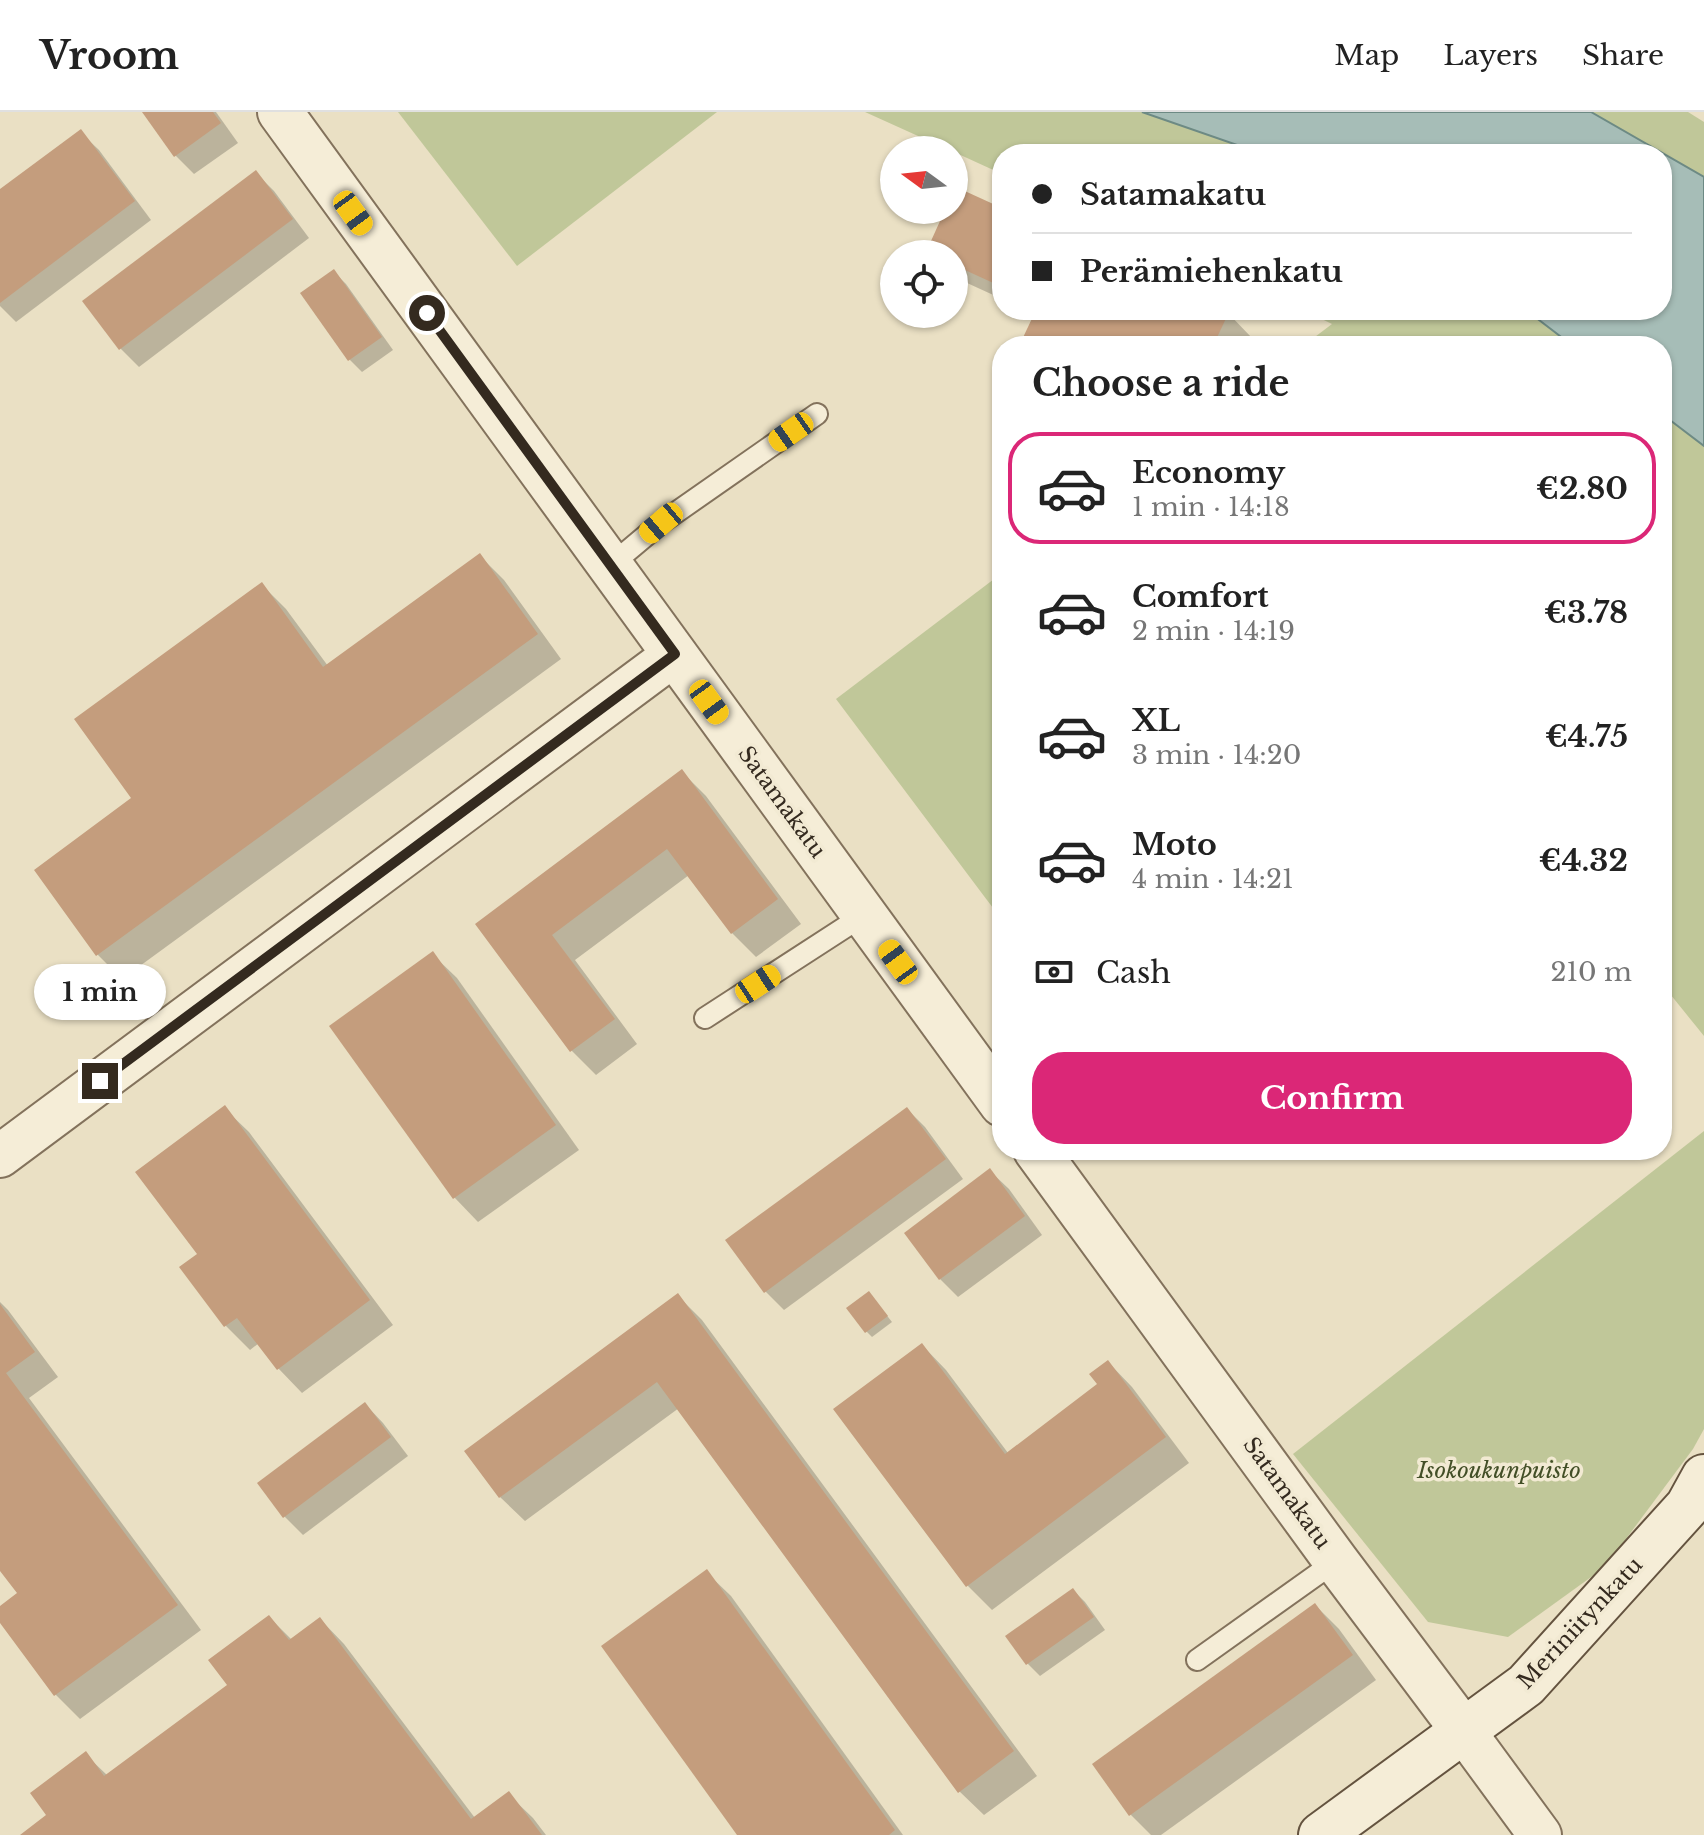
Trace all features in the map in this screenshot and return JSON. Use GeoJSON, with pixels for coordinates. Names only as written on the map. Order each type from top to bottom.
{"type":"FeatureCollection","features":[{"type":"Feature","properties":{"kind":"street","name":"Satamakatu"},"geometry":{"type":"LineString","coordinates":[[280,112],[992,1090]]}},
{"type":"Feature","properties":{"kind":"street"},"geometry":{"type":"LineString","coordinates":[[0,1156],[675,654]]}},
{"type":"Feature","properties":{"kind":"street","name":"Satamakatu"},"geometry":{"type":"LineString","coordinates":[[1043,1160],[1540,1835]]}},
{"type":"Feature","properties":{"kind":"street","name":"Meriniitynkatu"},"geometry":{"type":"LineString","coordinates":[[1321,1835],[1526,1685],[1688,1506],[1704,1477]]}},
{"type":"Feature","properties":{"kind":"lane"},"geometry":{"type":"LineString","coordinates":[[611,565],[661,523],[817,414]]}},
{"type":"Feature","properties":{"kind":"lane"},"geometry":{"type":"LineString","coordinates":[[705,1018],[864,915]]}},
{"type":"Feature","properties":{"kind":"lane"},"geometry":{"type":"LineString","coordinates":[[1197,1660],[1336,1561]]}},
{"type":"Feature","properties":{"kind":"green space"},"geometry":{"type":"Polygon","coordinates":[[[398,112],[717,112],[517,266],[398,112]]]}},
{"type":"Feature","properties":{"kind":"green space"},"geometry":{"type":"Polygon","coordinates":[[[865,112],[1142,112],[1234,144],[992,144],[992,169],[968,158],[968,136],[918,136],[865,112]]]}},
{"type":"Feature","properties":{"kind":"green space"},"geometry":{"type":"Polygon","coordinates":[[[1591,112],[1688,112],[1704,122],[1704,177],[1672,159],[1672,144],[1647,144],[1591,112]]]}},
{"type":"Feature","properties":{"kind":"green space"},"geometry":{"type":"Polygon","coordinates":[[[1324,320],[1539,320],[1560,336],[1316,336],[1332,324],[1324,320]]]}},
{"type":"Feature","properties":{"kind":"green space"},"geometry":{"type":"Polygon","coordinates":[[[1672,422],[1704,446],[1704,1036],[1672,996],[1672,422]]]}},
{"type":"Feature","properties":{"kind":"green space"},"geometry":{"type":"Polygon","coordinates":[[[992,581],[992,907],[836,699],[992,581]]]}},
{"type":"Feature","properties":{"kind":"green space","name":"Isokoukunpuisto"},"geometry":{"type":"Polygon","coordinates":[[[1704,1131],[1704,1429],[1693,1449],[1605,1567],[1508,1637],[1428,1622],[1293,1454],[1667,1160],[1672,1160],[1672,1156],[1704,1131]]]}},
{"type":"Feature","properties":{"kind":"water"},"geometry":{"type":"Polygon","coordinates":[[[1142,112],[1591,112],[1647,144],[1234,144],[1142,112]]]}},
{"type":"Feature","properties":{"kind":"water"},"geometry":{"type":"Polygon","coordinates":[[[1672,159],[1704,177],[1704,446],[1672,422],[1672,336],[1560,336],[1539,320],[1672,320],[1672,159]]]}},
{"type":"Feature","properties":{"kind":"building"},"geometry":{"type":"Polygon","coordinates":[[[142,112],[213,112],[221,123],[174,157],[142,112]]]}},
{"type":"Feature","properties":{"kind":"building"},"geometry":{"type":"Polygon","coordinates":[[[81,129],[135,201],[0,303],[0,189],[81,129]]]}},
{"type":"Feature","properties":{"kind":"building"},"geometry":{"type":"Polygon","coordinates":[[[256,170],[293,219],[119,350],[82,301],[256,170]]]}},
{"type":"Feature","properties":{"kind":"building"},"geometry":{"type":"Polygon","coordinates":[[[968,192],[992,203],[992,282],[968,271],[968,240],[931,240],[939,224],[968,224],[968,192]]]}},
{"type":"Feature","properties":{"kind":"building"},"geometry":{"type":"Polygon","coordinates":[[[334,269],[382,337],[348,361],[300,293],[334,269]]]}},
{"type":"Feature","properties":{"kind":"building"},"geometry":{"type":"Polygon","coordinates":[[[1031,320],[1225,320],[1218,336],[1024,336],[1031,320]]]}},
{"type":"Feature","properties":{"kind":"building"},"geometry":{"type":"Polygon","coordinates":[[[480,553],[538,634],[96,956],[34,870],[131,798],[74,719],[262,582],[323,667],[480,553]]]}},
{"type":"Feature","properties":{"kind":"building"},"geometry":{"type":"Polygon","coordinates":[[[682,769],[778,899],[731,934],[667,849],[552,935],[615,1019],[570,1052],[475,924],[682,769]]]}},
{"type":"Feature","properties":{"kind":"building"},"geometry":{"type":"Polygon","coordinates":[[[433,951],[556,1125],[453,1199],[329,1026],[433,951]]]}},
{"type":"Feature","properties":{"kind":"building"},"geometry":{"type":"Polygon","coordinates":[[[225,1105],[370,1300],[277,1370],[237,1318],[224,1327],[179,1267],[197,1254],[135,1172],[225,1105]]]}},
{"type":"Feature","properties":{"kind":"building"},"geometry":{"type":"Polygon","coordinates":[[[907,1107],[946,1159],[764,1293],[725,1240],[907,1107]]]}},
{"type":"Feature","properties":{"kind":"building"},"geometry":{"type":"Polygon","coordinates":[[[990,1168],[1025,1216],[939,1280],[904,1233],[990,1168]]]}},
{"type":"Feature","properties":{"kind":"building"},"geometry":{"type":"Polygon","coordinates":[[[869,1291],[888,1316],[865,1333],[846,1308],[869,1291]]]}},
{"type":"Feature","properties":{"kind":"building"},"geometry":{"type":"Polygon","coordinates":[[[678,1293],[1014,1751],[958,1793],[657,1382],[499,1498],[464,1451],[678,1293]]]}},
{"type":"Feature","properties":{"kind":"building"},"geometry":{"type":"Polygon","coordinates":[[[0,1304],[35,1352],[6,1373],[178,1605],[54,1696],[0,1623],[0,1606],[17,1593],[0,1571],[0,1304]]]}},
{"type":"Feature","properties":{"kind":"building"},"geometry":{"type":"Polygon","coordinates":[[[922,1343],[1005,1454],[1097,1384],[1089,1374],[1108,1360],[1166,1437],[966,1587],[833,1409],[922,1343]]]}},
{"type":"Feature","properties":{"kind":"building"},"geometry":{"type":"Polygon","coordinates":[[[365,1402],[391,1437],[283,1518],[257,1483],[365,1402]]]}},
{"type":"Feature","properties":{"kind":"building"},"geometry":{"type":"Polygon","coordinates":[[[707,1569],[895,1830],[889,1835],[737,1835],[601,1646],[707,1569]]]}},
{"type":"Feature","properties":{"kind":"building"},"geometry":{"type":"Polygon","coordinates":[[[1073,1588],[1094,1617],[1026,1665],[1005,1636],[1073,1588]]]}},
{"type":"Feature","properties":{"kind":"building"},"geometry":{"type":"Polygon","coordinates":[[[1315,1603],[1353,1655],[1129,1816],[1092,1764],[1315,1603]]]}},
{"type":"Feature","properties":{"kind":"building"},"geometry":{"type":"Polygon","coordinates":[[[269,1615],[289,1640],[320,1617],[471,1819],[509,1791],[542,1835],[20,1835],[46,1815],[30,1793],[86,1751],[104,1776],[227,1685],[208,1660],[269,1615]]]}},
{"type":"Feature","properties":{"kind":"route"},"geometry":{"type":"LineString","coordinates":[[100,1081],[675,654],[427,313]]}}]}
